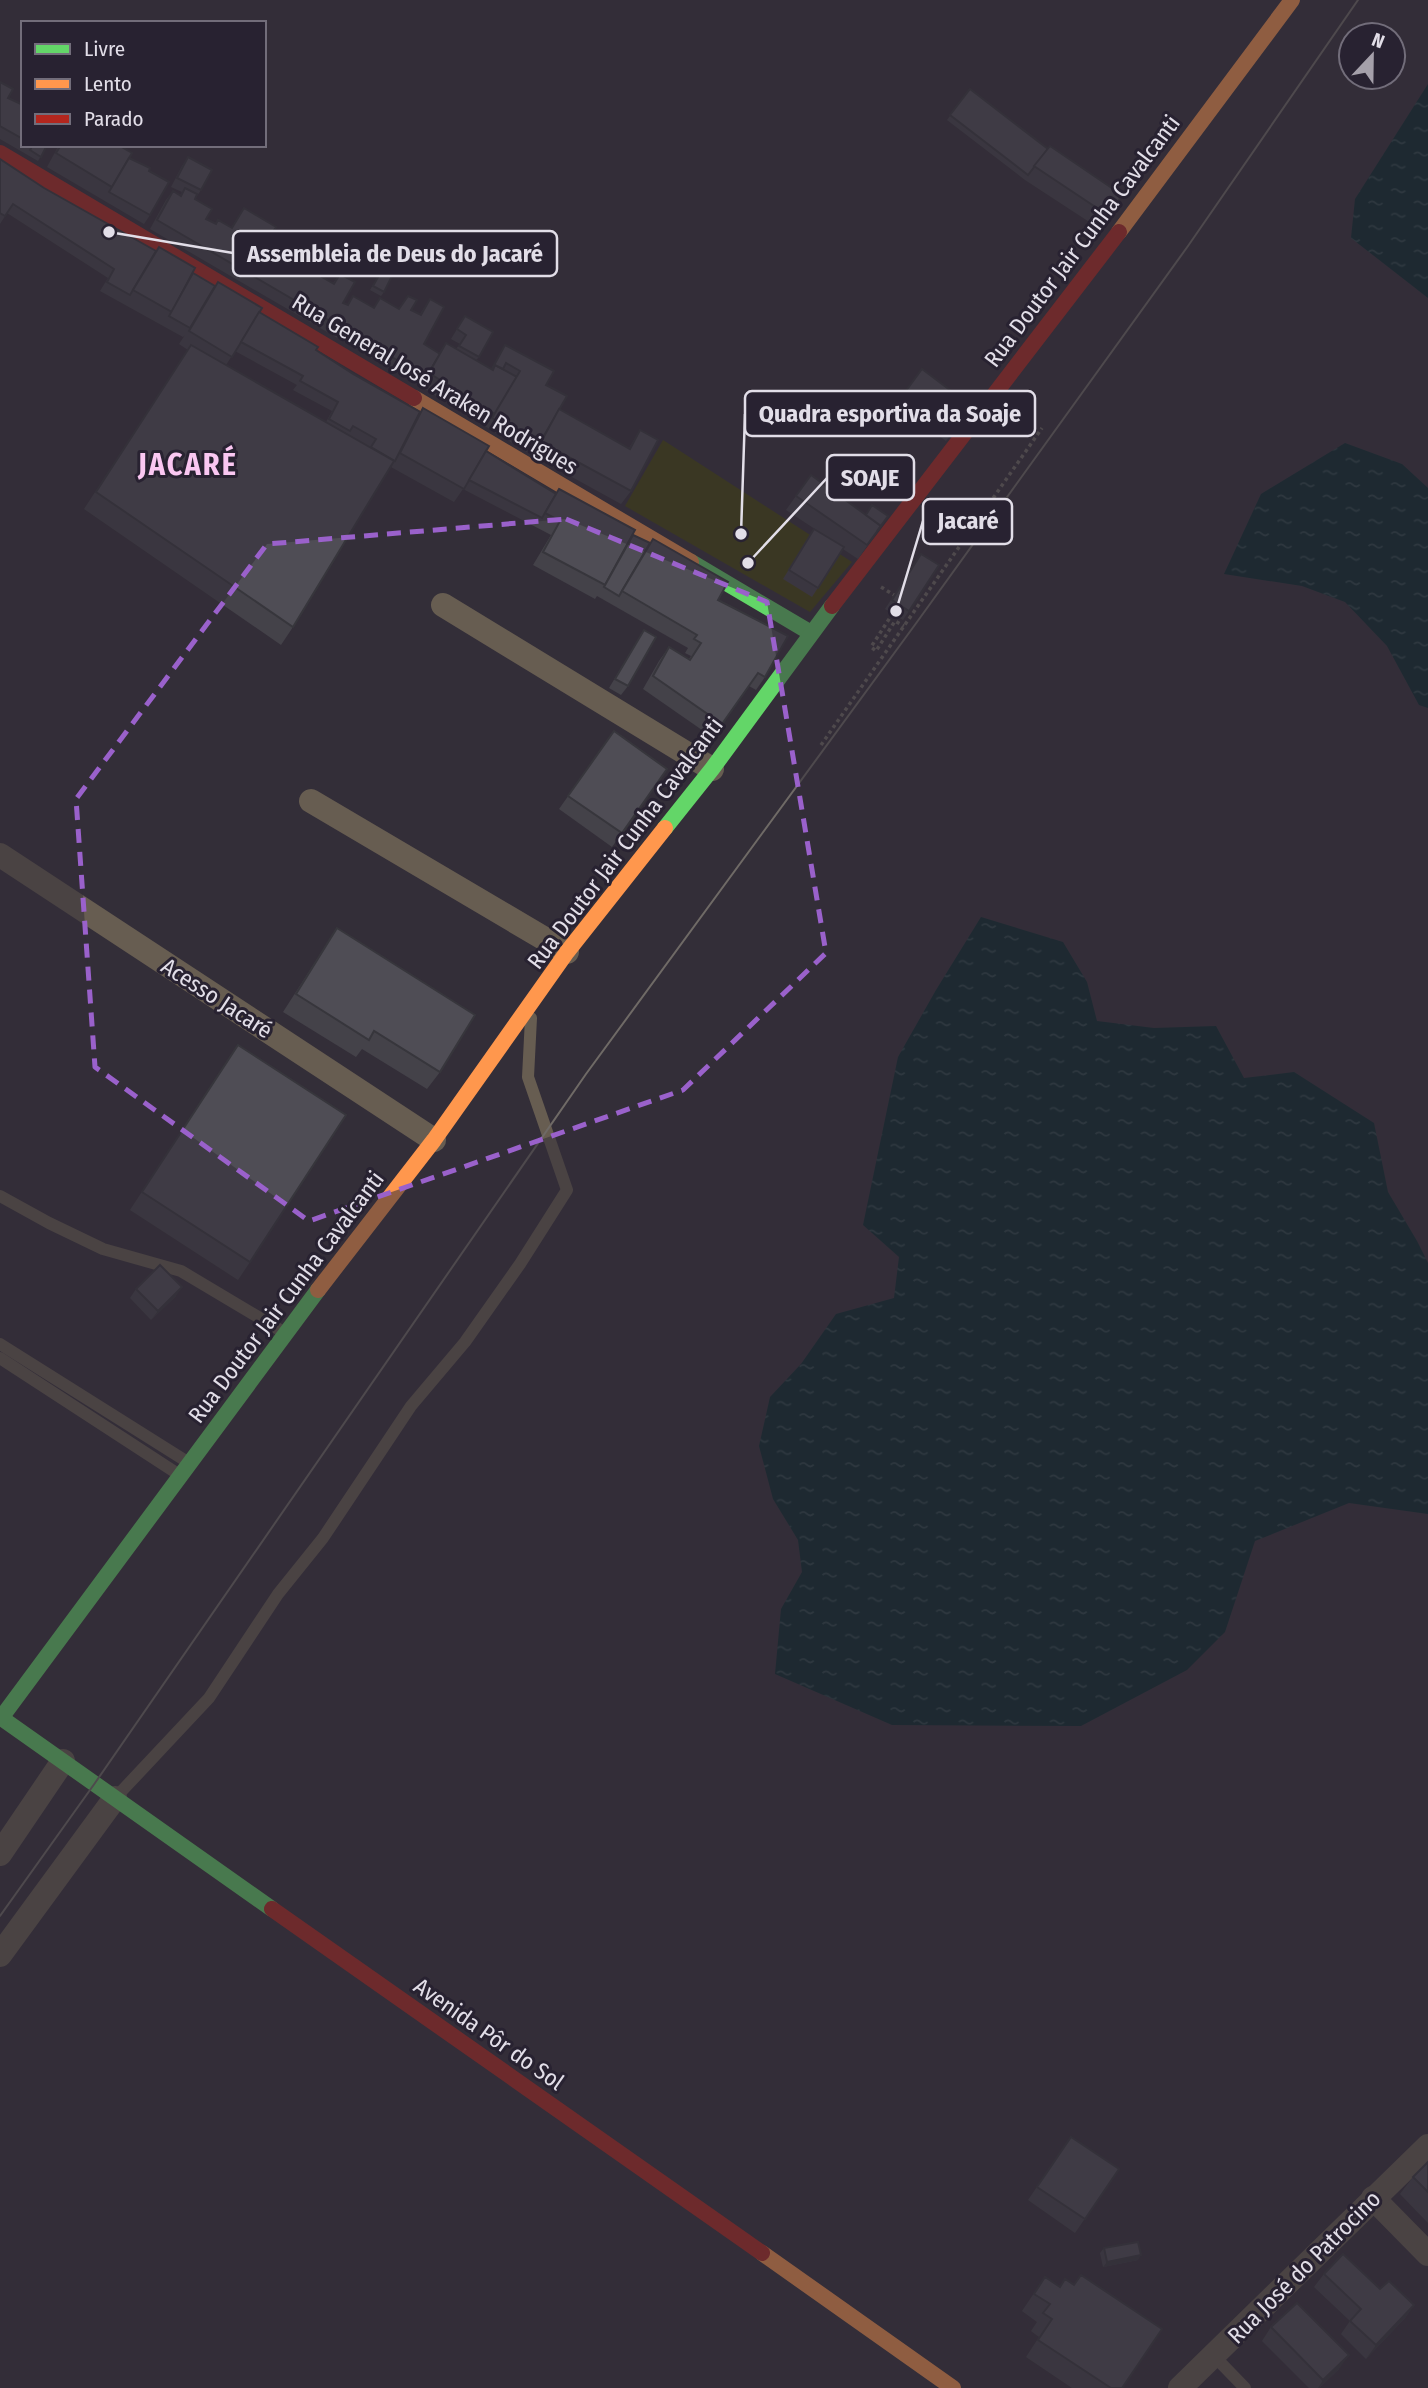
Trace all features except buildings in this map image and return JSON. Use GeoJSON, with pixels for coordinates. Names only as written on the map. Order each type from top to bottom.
{"type":"FeatureCollection","features":[{"type":"Feature","properties":{"kind":"street","name":"Rua Doutor Jair Cunha Cavalcanti"},"geometry":{"type":"LineString","coordinates":[[1,1717],[286,1333],[434,1140],[567,951],[712,769],[811,633],[1136,210],[1292,0]]}},
{"type":"Feature","properties":{"kind":"street","name":"Rua General José Araken Rodrigues"},"geometry":{"type":"LineString","coordinates":[[0,153],[811,633]]}},
{"type":"Feature","properties":{"kind":"street"},"geometry":{"type":"LineString","coordinates":[[443,606],[712,769]]}},
{"type":"Feature","properties":{"kind":"street"},"geometry":{"type":"LineString","coordinates":[[311,801],[567,951]]}},
{"type":"Feature","properties":{"kind":"street","name":"Acesso Jacaré"},"geometry":{"type":"LineString","coordinates":[[0,855],[434,1140]]}},
{"type":"Feature","properties":{"kind":"street","name":"Avenida Pôr do Sol"},"geometry":{"type":"LineString","coordinates":[[1,1717],[953,2388]]}},
{"type":"Feature","properties":{"kind":"street"},"geometry":{"type":"LineString","coordinates":[[0,1854],[63,1761]]}},
{"type":"Feature","properties":{"kind":"street"},"geometry":{"type":"LineString","coordinates":[[0,1955],[115,1798]]}},
{"type":"Feature","properties":{"kind":"street","name":"Rua José do Patrocino"},"geometry":{"type":"LineString","coordinates":[[1180,2388],[1428,2146]]}},
{"type":"Feature","properties":{"kind":"street"},"geometry":{"type":"LineString","coordinates":[[1373,2198],[1428,2253]]}},
{"type":"Feature","properties":{"kind":"lane"},"geometry":{"type":"LineString","coordinates":[[115,1798],[209,1698],[278,1594],[323,1538],[411,1406],[465,1342],[520,1264],[567,1190],[528,1077],[532,1003]]}},
{"type":"Feature","properties":{"kind":"lane"},"geometry":{"type":"LineString","coordinates":[[0,1196],[103,1249],[181,1270],[286,1333]]}},
{"type":"Feature","properties":{"kind":"lane"},"geometry":{"type":"LineString","coordinates":[[0,1344],[184,1469]]}},
{"type":"Feature","properties":{"kind":"lane"},"geometry":{"type":"LineString","coordinates":[[0,1358],[184,1469]]}},
{"type":"Feature","properties":{"kind":"lane"},"geometry":{"type":"LineString","coordinates":[[1214,2356],[1245,2388]]}},
{"type":"Feature","properties":{"kind":"path"},"geometry":{"type":"LineString","coordinates":[[821,745],[1042,428]]}},
{"type":"Feature","properties":{"kind":"path"},"geometry":{"type":"LineString","coordinates":[[893,613],[871,647],[876,650],[895,621],[904,626]]}},
{"type":"Feature","properties":{"kind":"highlighted area"},"geometry":{"type":"Polygon","coordinates":[[[566,519],[767,602],[826,953],[683,1090],[309,1221],[95,1067],[76,799],[267,544],[566,519]]]}},
{"type":"Feature","properties":{"kind":"shaded area"},"geometry":{"type":"Polygon","coordinates":[[[663,440],[852,562],[810,612],[625,506],[663,440]]]}},
{"type":"Feature","properties":{"kind":"water"},"geometry":{"type":"Polygon","coordinates":[[[1428,84],[1428,298],[1351,238],[1355,199],[1428,84]]]}},
{"type":"Feature","properties":{"kind":"water"},"geometry":{"type":"Polygon","coordinates":[[[1345,443],[1402,464],[1428,488],[1428,708],[1419,705],[1387,646],[1345,602],[1302,586],[1224,574],[1261,494],[1345,443]]]}},
{"type":"Feature","properties":{"kind":"water"},"geometry":{"type":"Polygon","coordinates":[[[981,917],[1063,942],[1087,982],[1097,1021],[1154,1028],[1216,1026],[1244,1078],[1294,1072],[1374,1123],[1388,1192],[1428,1263],[1428,1514],[1349,1503],[1255,1541],[1225,1632],[1187,1670],[1081,1726],[892,1725],[775,1674],[781,1609],[802,1572],[798,1540],[773,1499],[759,1446],[770,1397],[801,1364],[836,1314],[894,1298],[899,1257],[863,1225],[898,1057],[981,917]]]}},
{"type":"Feature","properties":{"kind":"tram line"},"geometry":{"type":"LineString","coordinates":[[0,1916],[586,1074],[1188,246],[1358,0]]}},
{"type":"Feature","properties":{"kind":"traffic: fast"},"geometry":{"type":"LineString","coordinates":[[691,562],[811,633]]}},
{"type":"Feature","properties":{"kind":"traffic: fast"},"geometry":{"type":"LineString","coordinates":[[665,828],[832,606]]}},
{"type":"Feature","properties":{"kind":"traffic: fast"},"geometry":{"type":"LineString","coordinates":[[1,1718],[318,1290]]}},
{"type":"Feature","properties":{"kind":"traffic: fast"},"geometry":{"type":"LineString","coordinates":[[0,1717],[272,1909]]}},
{"type":"Feature","properties":{"kind":"traffic: slow"},"geometry":{"type":"LineString","coordinates":[[1119,232],[1292,0]]}},
{"type":"Feature","properties":{"kind":"traffic: slow"},"geometry":{"type":"LineString","coordinates":[[414,398],[691,562]]}},
{"type":"Feature","properties":{"kind":"traffic: slow"},"geometry":{"type":"LineString","coordinates":[[318,1290],[434,1140],[567,952],[665,828]]}},
{"type":"Feature","properties":{"kind":"traffic: slow"},"geometry":{"type":"LineString","coordinates":[[762,2253],[953,2388]]}},
{"type":"Feature","properties":{"kind":"traffic: jam"},"geometry":{"type":"LineString","coordinates":[[0,153],[414,398]]}},
{"type":"Feature","properties":{"kind":"traffic: jam"},"geometry":{"type":"LineString","coordinates":[[832,606],[1119,232]]}},
{"type":"Feature","properties":{"kind":"traffic: jam"},"geometry":{"type":"LineString","coordinates":[[272,1909],[762,2253]]}},
{"type":"Feature","properties":{"kind":"place","name":"Assembleia de Deus do Jacaré"},"geometry":{"type":"Point","coordinates":[109,232]}},
{"type":"Feature","properties":{"kind":"place","name":"Quadra esportiva da Soaje"},"geometry":{"type":"Point","coordinates":[741,534]}},
{"type":"Feature","properties":{"kind":"place","name":"SOAJE"},"geometry":{"type":"Point","coordinates":[748,563]}},
{"type":"Feature","properties":{"kind":"place","name":"Jacaré"},"geometry":{"type":"Point","coordinates":[896,611]}},
{"type":"Feature","properties":{"kind":"district","name":"JACARÉ"},"geometry":{"type":"Point","coordinates":[188,465]}}]}
